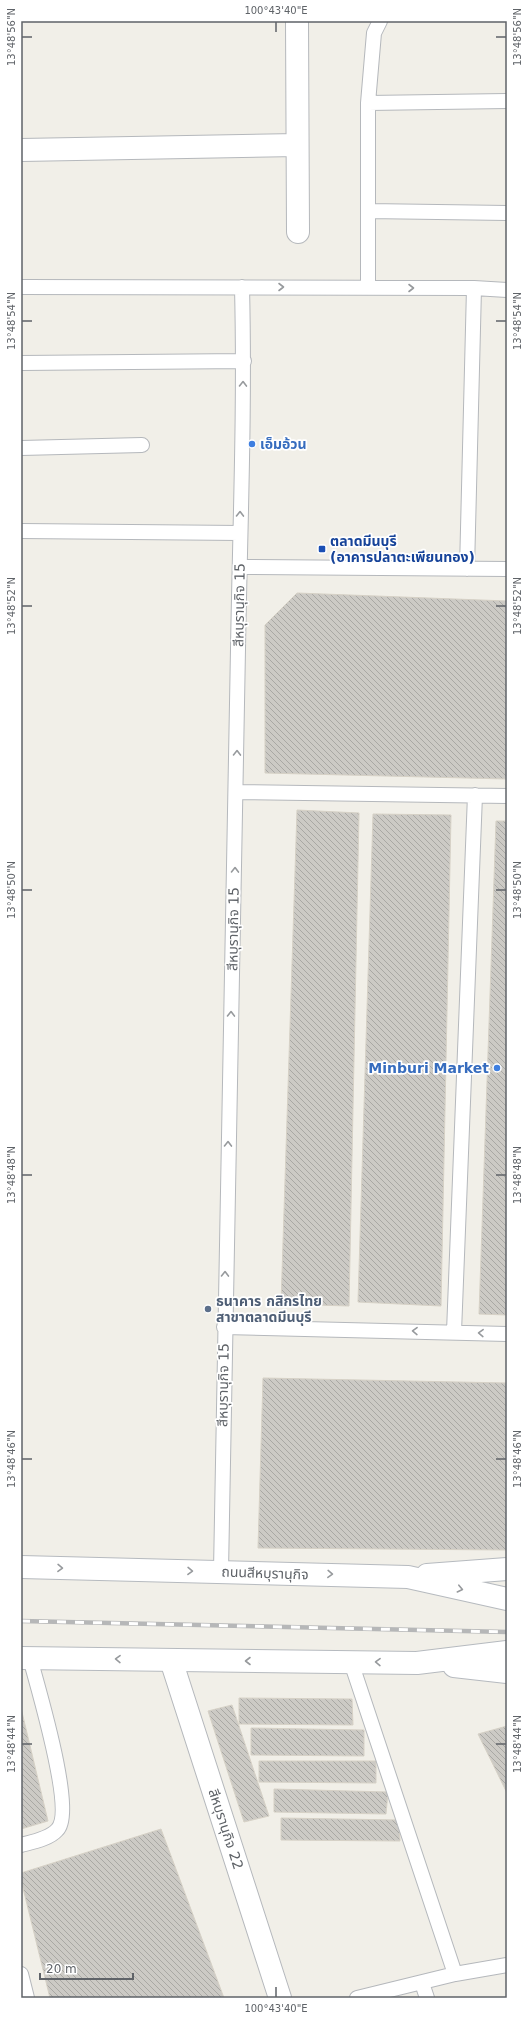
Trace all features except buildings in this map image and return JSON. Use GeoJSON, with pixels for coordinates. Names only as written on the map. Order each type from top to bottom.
{"type":"FeatureCollection","features":[{"type":"Feature","properties":{"kind":"main road"},"geometry":{"type":"LineString","coordinates":[[298,21],[298,232]]}},
{"type":"Feature","properties":{"kind":"main road"},"geometry":{"type":"LineString","coordinates":[[21,150],[297,145]]}},
{"type":"Feature","properties":{"kind":"main road","name":"ถนนสีหบุรานุกิจ"},"geometry":{"type":"LineString","coordinates":[[22,1564],[408,1577],[507,1599]]}},
{"type":"Feature","properties":{"kind":"main road"},"geometry":{"type":"LineString","coordinates":[[408,1577],[507,1569]]}},
{"type":"Feature","properties":{"kind":"main road"},"geometry":{"type":"LineString","coordinates":[[417,1663],[507,1652]]}},
{"type":"Feature","properties":{"kind":"main road"},"geometry":{"type":"LineString","coordinates":[[26,1658],[417,1663],[507,1672]]}},
{"type":"Feature","properties":{"kind":"main road","name":"สีหบุรานุกิจ 22"},"geometry":{"type":"LineString","coordinates":[[171,1660],[280,1998]]}},
{"type":"Feature","properties":{"kind":"lane"},"geometry":{"type":"LineString","coordinates":[[368,288],[368,103],[374,33],[380,21]]}},
{"type":"Feature","properties":{"kind":"lane"},"geometry":{"type":"LineString","coordinates":[[368,103],[507,100]]}},
{"type":"Feature","properties":{"kind":"lane"},"geometry":{"type":"LineString","coordinates":[[368,211],[507,213]]}},
{"type":"Feature","properties":{"kind":"lane"},"geometry":{"type":"LineString","coordinates":[[21,287],[474,288],[507,290]]}},
{"type":"Feature","properties":{"kind":"lane","name":"สีหบุรานุกิจ 15"},"geometry":{"type":"LineString","coordinates":[[221,1571],[224,1327],[237,792],[240,533],[244,361],[242,287]]}},
{"type":"Feature","properties":{"kind":"lane"},"geometry":{"type":"LineString","coordinates":[[467,569],[474,288]]}},
{"type":"Feature","properties":{"kind":"lane"},"geometry":{"type":"LineString","coordinates":[[21,363],[244,361]]}},
{"type":"Feature","properties":{"kind":"lane"},"geometry":{"type":"LineString","coordinates":[[21,448],[142,445]]}},
{"type":"Feature","properties":{"kind":"lane"},"geometry":{"type":"LineString","coordinates":[[21,531],[240,533]]}},
{"type":"Feature","properties":{"kind":"lane"},"geometry":{"type":"LineString","coordinates":[[240,567],[507,569]]}},
{"type":"Feature","properties":{"kind":"lane"},"geometry":{"type":"LineString","coordinates":[[237,792],[507,796]]}},
{"type":"Feature","properties":{"kind":"lane"},"geometry":{"type":"LineString","coordinates":[[454,1332],[475,795]]}},
{"type":"Feature","properties":{"kind":"lane"},"geometry":{"type":"LineString","coordinates":[[224,1327],[507,1334]]}},
{"type":"Feature","properties":{"kind":"lane"},"geometry":{"type":"LineString","coordinates":[[21,1846],[41,1839],[58,1830],[63,1818],[62,1798],[53,1747],[26,1658]]}},
{"type":"Feature","properties":{"kind":"lane"},"geometry":{"type":"LineString","coordinates":[[351,1662],[455,1974]]}},
{"type":"Feature","properties":{"kind":"lane"},"geometry":{"type":"LineString","coordinates":[[357,1998],[455,1974],[507,1965]]}},
{"type":"Feature","properties":{"kind":"lane"},"geometry":{"type":"LineString","coordinates":[[21,1974],[27,1998]]}},
{"type":"Feature","properties":{"kind":"lane"},"geometry":{"type":"LineString","coordinates":[[422,1983],[427,1998]]}},
{"type":"Feature","properties":{"kind":"railway"},"geometry":{"type":"LineString","coordinates":[[21,1621],[507,1632]]}},
{"type":"Feature","properties":{"kind":"place","name":"เอ็มอ้วน"},"geometry":{"type":"Point","coordinates":[252,444]}},
{"type":"Feature","properties":{"kind":"place","name":"ตลาดมีนบุรี (อาคารปลาตะเพียนทอง)"},"geometry":{"type":"Point","coordinates":[322,549]}},
{"type":"Feature","properties":{"kind":"place","name":"Minburi Market"},"geometry":{"type":"Point","coordinates":[497,1068]}},
{"type":"Feature","properties":{"kind":"place","name":"ธนาคาร กสิกรไทย สาขาตลาดมีนบุรี"},"geometry":{"type":"Point","coordinates":[208,1309]}}]}
